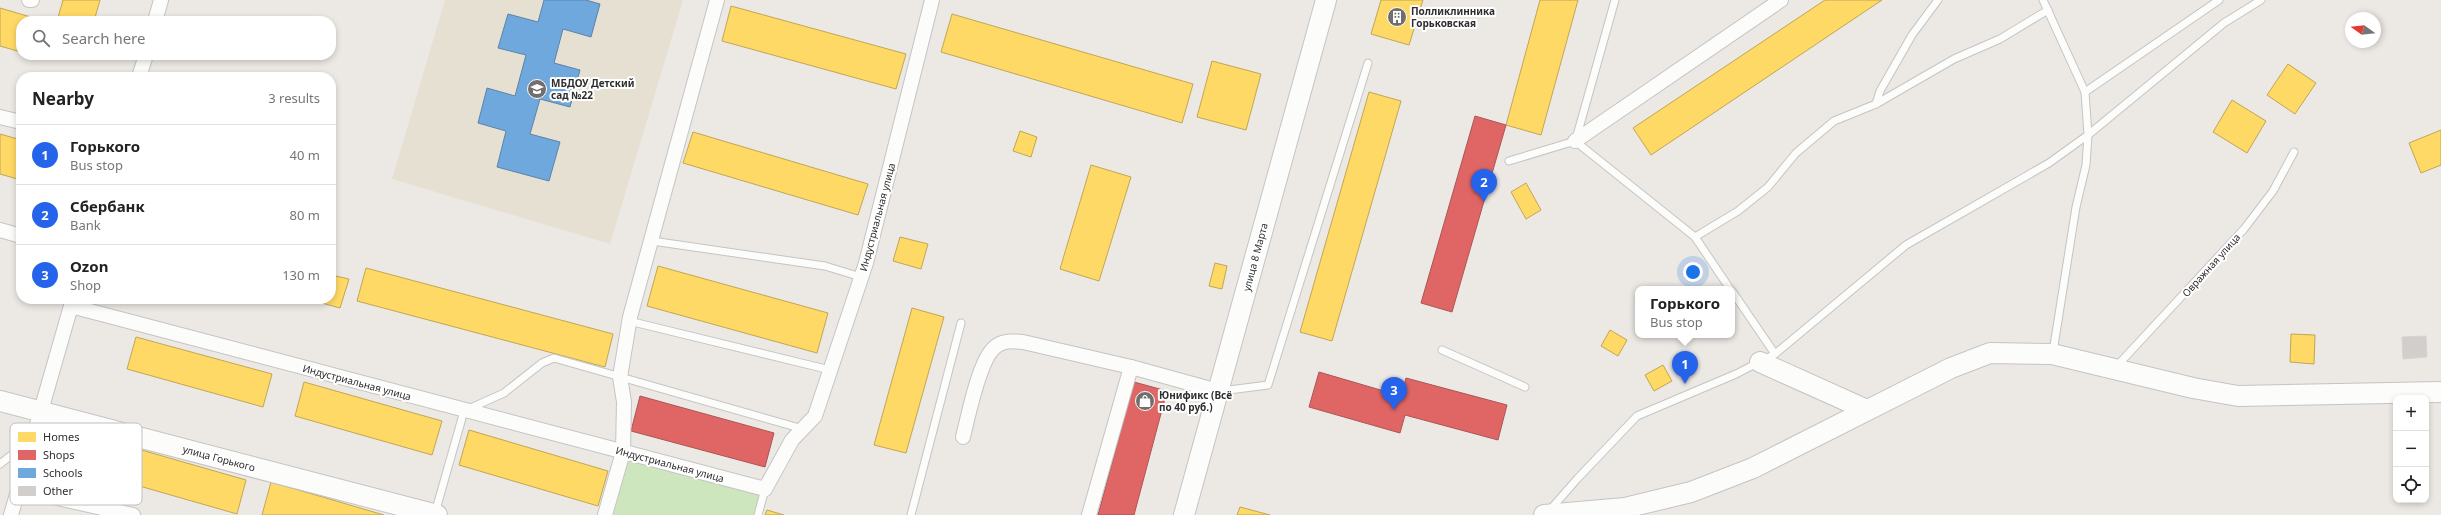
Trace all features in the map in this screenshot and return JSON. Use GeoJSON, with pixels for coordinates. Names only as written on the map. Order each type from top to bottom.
{"type":"FeatureCollection","features":[{"type":"Feature","properties":{"kind":"street"},"geometry":{"type":"LineString","coordinates":[[156,16],[161,0]]}},
{"type":"Feature","properties":{"kind":"street"},"geometry":{"type":"LineString","coordinates":[[606,515],[623,452],[624,402],[620,377],[629,321],[717,0]]}},
{"type":"Feature","properties":{"kind":"street","name":"Индустриальная улица"},"geometry":{"type":"LineString","coordinates":[[79,304],[464,411],[765,489],[792,440],[815,416],[861,277],[932,0]]}},
{"type":"Feature","properties":{"kind":"street","name":"улица 8 Марта"},"geometry":{"type":"LineString","coordinates":[[1184,515],[1326,0]]}},
{"type":"Feature","properties":{"kind":"street"},"geometry":{"type":"LineString","coordinates":[[1575,141],[1781,0]]}},
{"type":"Feature","properties":{"kind":"street"},"geometry":{"type":"LineString","coordinates":[[141,72],[145,60]]}},
{"type":"Feature","properties":{"kind":"street"},"geometry":{"type":"LineString","coordinates":[[0,117],[16,121]]}},
{"type":"Feature","properties":{"kind":"street"},"geometry":{"type":"LineString","coordinates":[[0,230],[16,235]]}},
{"type":"Feature","properties":{"kind":"street"},"geometry":{"type":"LineString","coordinates":[[36,423],[71,304]]}},
{"type":"Feature","properties":{"kind":"street"},"geometry":{"type":"LineString","coordinates":[[963,437],[983,364],[994,348],[1007,341],[1023,342],[1132,367],[1218,391]]}},
{"type":"Feature","properties":{"kind":"street"},"geometry":{"type":"LineString","coordinates":[[1546,515],[1625,508],[1691,492],[1753,468],[1950,368],[1990,353],[2052,354],[2193,388],[2238,396],[2441,392]]}},
{"type":"Feature","properties":{"kind":"street"},"geometry":{"type":"LineString","coordinates":[[1767,358],[1867,410]]}},
{"type":"Feature","properties":{"kind":"street"},"geometry":{"type":"LineString","coordinates":[[1089,515],[1132,367]]}},
{"type":"Feature","properties":{"kind":"street","name":"улица Горького"},"geometry":{"type":"LineString","coordinates":[[0,401],[81,423]]}},
{"type":"Feature","properties":{"kind":"street","name":"улица Горького"},"geometry":{"type":"LineString","coordinates":[[142,439],[436,515]]}},
{"type":"Feature","properties":{"kind":"street"},"geometry":{"type":"LineString","coordinates":[[11,515],[14,505]]}},
{"type":"Feature","properties":{"kind":"street"},"geometry":{"type":"LineString","coordinates":[[89,505],[133,515]]}},
{"type":"Feature","properties":{"kind":"lane"},"geometry":{"type":"LineString","coordinates":[[1575,141],[1615,0]]}},
{"type":"Feature","properties":{"kind":"lane"},"geometry":{"type":"LineString","coordinates":[[1876,104],[1880,91],[1912,35],[1938,0]]}},
{"type":"Feature","properties":{"kind":"lane"},"geometry":{"type":"LineString","coordinates":[[2044,0],[2085,92],[2088,135],[2086,165],[2076,207],[2052,354]]}},
{"type":"Feature","properties":{"kind":"lane"},"geometry":{"type":"LineString","coordinates":[[2085,92],[2219,0]]}},
{"type":"Feature","properties":{"kind":"lane"},"geometry":{"type":"LineString","coordinates":[[1546,515],[1578,478],[1637,416],[1767,358],[1906,245],[2049,163],[2088,135],[2224,22],[2261,0]]}},
{"type":"Feature","properties":{"kind":"lane"},"geometry":{"type":"LineString","coordinates":[[1695,237],[1738,211],[1768,187],[1796,153],[1834,121],[1876,104],[1954,59],[2000,39],[2048,10]]}},
{"type":"Feature","properties":{"kind":"lane"},"geometry":{"type":"LineString","coordinates":[[1218,391],[1268,385],[1368,63]]}},
{"type":"Feature","properties":{"kind":"lane"},"geometry":{"type":"LineString","coordinates":[[1509,161],[1575,141]]}},
{"type":"Feature","properties":{"kind":"lane"},"geometry":{"type":"LineString","coordinates":[[1575,141],[1695,237],[1728,286]]}},
{"type":"Feature","properties":{"kind":"lane","name":"Овражная улица"},"geometry":{"type":"LineString","coordinates":[[2115,368],[2244,229],[2272,191],[2294,152]]}},
{"type":"Feature","properties":{"kind":"lane"},"geometry":{"type":"LineString","coordinates":[[652,241],[825,266],[861,277]]}},
{"type":"Feature","properties":{"kind":"lane"},"geometry":{"type":"LineString","coordinates":[[1735,298],[1767,358]]}},
{"type":"Feature","properties":{"kind":"lane"},"geometry":{"type":"LineString","coordinates":[[629,321],[830,370]]}},
{"type":"Feature","properties":{"kind":"lane"},"geometry":{"type":"LineString","coordinates":[[911,515],[961,324]]}},
{"type":"Feature","properties":{"kind":"lane"},"geometry":{"type":"LineString","coordinates":[[1442,350],[1525,388]]}},
{"type":"Feature","properties":{"kind":"lane"},"geometry":{"type":"LineString","coordinates":[[436,515],[464,411],[504,393],[542,363],[554,358],[803,429]]}},
{"type":"Feature","properties":{"kind":"lane"},"geometry":{"type":"LineString","coordinates":[[0,464],[4,455]]}},
{"type":"Feature","properties":{"kind":"lane"},"geometry":{"type":"LineString","coordinates":[[758,515],[765,489]]}},
{"type":"Feature","properties":{"kind":"shaded area","name":"МБДОУ Детский сад №22"},"geometry":{"type":"Polygon","coordinates":[[[445,0],[683,0],[610,244],[392,179],[445,0]]]}},
{"type":"Feature","properties":{"kind":"green space"},"geometry":{"type":"Polygon","coordinates":[[[623,452],[765,489],[758,515],[605,515],[623,452]]]}},
{"type":"Feature","properties":{"kind":"building: Homes"},"geometry":{"type":"Polygon","coordinates":[[[63,0],[100,0],[95,16],[58,16],[63,0]]]}},
{"type":"Feature","properties":{"kind":"building: Homes","name":"Полликлинника Горьковская"},"geometry":{"type":"Polygon","coordinates":[[[1381,0],[1423,0],[1409,45],[1371,34],[1381,0]]]}},
{"type":"Feature","properties":{"kind":"building: Homes"},"geometry":{"type":"Polygon","coordinates":[[[1540,0],[1578,0],[1541,135],[1506,125],[1540,0]]]}},
{"type":"Feature","properties":{"kind":"building: Homes"},"geometry":{"type":"Polygon","coordinates":[[[1825,0],[1882,0],[1651,155],[1633,128],[1825,0]]]}},
{"type":"Feature","properties":{"kind":"building: Homes"},"geometry":{"type":"Polygon","coordinates":[[[731,6],[906,54],[896,89],[722,41],[731,6]]]}},
{"type":"Feature","properties":{"kind":"building: Homes"},"geometry":{"type":"Polygon","coordinates":[[[0,8],[27,16],[16,16],[16,51],[0,46],[0,8]]]}},
{"type":"Feature","properties":{"kind":"building: Homes"},"geometry":{"type":"Polygon","coordinates":[[[952,14],[1193,84],[1182,123],[941,52],[952,14]]]}},
{"type":"Feature","properties":{"kind":"building: Homes"},"geometry":{"type":"Polygon","coordinates":[[[1212,61],[1261,74],[1246,130],[1197,117],[1212,61]]]}},
{"type":"Feature","properties":{"kind":"building: Homes"},"geometry":{"type":"Polygon","coordinates":[[[2288,64],[2316,83],[2295,114],[2267,95],[2288,64]]]}},
{"type":"Feature","properties":{"kind":"building: Homes"},"geometry":{"type":"Polygon","coordinates":[[[1369,92],[1401,101],[1332,341],[1300,332],[1369,92]]]}},
{"type":"Feature","properties":{"kind":"building: Homes"},"geometry":{"type":"Polygon","coordinates":[[[2232,100],[2266,121],[2247,153],[2213,132],[2232,100]]]}},
{"type":"Feature","properties":{"kind":"building: Homes"},"geometry":{"type":"Polygon","coordinates":[[[2441,130],[2441,165],[2421,173],[2409,143],[2441,130]]]}},
{"type":"Feature","properties":{"kind":"building: Homes"},"geometry":{"type":"Polygon","coordinates":[[[1020,131],[1037,137],[1031,157],[1013,151],[1020,131]]]}},
{"type":"Feature","properties":{"kind":"building: Homes"},"geometry":{"type":"Polygon","coordinates":[[[693,132],[868,184],[858,215],[683,163],[693,132]]]}},
{"type":"Feature","properties":{"kind":"building: Homes"},"geometry":{"type":"Polygon","coordinates":[[[0,134],[16,139],[16,179],[0,174],[0,134]]]}},
{"type":"Feature","properties":{"kind":"building: Homes"},"geometry":{"type":"Polygon","coordinates":[[[1091,165],[1131,177],[1099,281],[1060,269],[1091,165]]]}},
{"type":"Feature","properties":{"kind":"building: Homes"},"geometry":{"type":"Polygon","coordinates":[[[1526,183],[1541,210],[1526,219],[1511,192],[1526,183]]]}},
{"type":"Feature","properties":{"kind":"building: Homes"},"geometry":{"type":"Polygon","coordinates":[[[900,237],[928,244],[921,269],[893,261],[900,237]]]}},
{"type":"Feature","properties":{"kind":"building: Homes"},"geometry":{"type":"Polygon","coordinates":[[[1215,263],[1227,266],[1222,289],[1209,286],[1215,263]]]}},
{"type":"Feature","properties":{"kind":"building: Homes"},"geometry":{"type":"Polygon","coordinates":[[[658,266],[828,313],[817,353],[647,306],[658,266]]]}},
{"type":"Feature","properties":{"kind":"building: Homes"},"geometry":{"type":"Polygon","coordinates":[[[366,268],[613,334],[605,367],[357,301],[366,268]]]}},
{"type":"Feature","properties":{"kind":"building: Homes"},"geometry":{"type":"Polygon","coordinates":[[[336,276],[349,279],[340,308],[325,304],[336,304],[336,276]]]}},
{"type":"Feature","properties":{"kind":"building: Homes"},"geometry":{"type":"Polygon","coordinates":[[[912,308],[944,317],[906,453],[874,445],[912,308]]]}},
{"type":"Feature","properties":{"kind":"building: Homes"},"geometry":{"type":"Polygon","coordinates":[[[1610,330],[1627,340],[1618,356],[1601,346],[1610,330]]]}},
{"type":"Feature","properties":{"kind":"building: Homes"},"geometry":{"type":"Polygon","coordinates":[[[2291,334],[2315,335],[2314,364],[2290,362],[2291,334]]]}},
{"type":"Feature","properties":{"kind":"building: Homes"},"geometry":{"type":"Polygon","coordinates":[[[136,337],[272,374],[263,407],[127,369],[136,337]]]}},
{"type":"Feature","properties":{"kind":"building: Homes"},"geometry":{"type":"Polygon","coordinates":[[[1663,365],[1672,381],[1654,391],[1645,375],[1663,365]]]}},
{"type":"Feature","properties":{"kind":"building: Homes"},"geometry":{"type":"Polygon","coordinates":[[[304,382],[442,421],[432,455],[295,416],[304,382]]]}},
{"type":"Feature","properties":{"kind":"building: Homes"},"geometry":{"type":"Polygon","coordinates":[[[469,430],[608,471],[598,506],[459,465],[469,430]]]}},
{"type":"Feature","properties":{"kind":"building: Homes"},"geometry":{"type":"Polygon","coordinates":[[[142,450],[246,480],[237,514],[142,487],[142,450]]]}},
{"type":"Feature","properties":{"kind":"building: Homes"},"geometry":{"type":"Polygon","coordinates":[[[271,482],[384,515],[262,515],[271,482]]]}},
{"type":"Feature","properties":{"kind":"building: Homes"},"geometry":{"type":"Polygon","coordinates":[[[1240,507],[1270,515],[1237,515],[1240,507]]]}},
{"type":"Feature","properties":{"kind":"building: Homes"},"geometry":{"type":"Polygon","coordinates":[[[767,510],[784,515],[765,515],[767,510]]]}},
{"type":"Feature","properties":{"kind":"building: Shops"},"geometry":{"type":"Polygon","coordinates":[[[1475,116],[1506,125],[1452,312],[1421,303],[1475,116]]]}},
{"type":"Feature","properties":{"kind":"building: Shops"},"geometry":{"type":"Polygon","coordinates":[[[1319,372],[1401,396],[1406,378],[1507,405],[1498,440],[1405,415],[1400,433],[1309,407],[1319,372]]]}},
{"type":"Feature","properties":{"kind":"building: Shops"},"geometry":{"type":"Polygon","coordinates":[[[1134,382],[1167,391],[1134,515],[1098,515],[1134,382]]]}},
{"type":"Feature","properties":{"kind":"building: Shops"},"geometry":{"type":"Polygon","coordinates":[[[640,396],[774,433],[765,467],[631,431],[640,396]]]}},
{"type":"Feature","properties":{"kind":"building: Schools"},"geometry":{"type":"Polygon","coordinates":[[[544,0],[586,0],[600,4],[591,37],[563,29],[554,63],[580,70],[570,107],[540,99],[530,134],[560,142],[549,181],[497,167],[506,131],[478,123],[487,88],[515,96],[526,55],[498,48],[508,14],[538,22],[544,0]]]}},
{"type":"Feature","properties":{"kind":"building: Other"},"geometry":{"type":"Polygon","coordinates":[[[2426,336],[2427,357],[2403,359],[2402,337],[2426,336]]]}},
{"type":"Feature","properties":{"kind":"place","name":"Полликлинника Горьковская"},"geometry":{"type":"Point","coordinates":[1397,17]}},
{"type":"Feature","properties":{"kind":"place","name":"МБДОУ Детский сад №22"},"geometry":{"type":"Point","coordinates":[537,89]}},
{"type":"Feature","properties":{"kind":"place","name":"Сбербанк"},"geometry":{"type":"Point","coordinates":[1484,202]}},
{"type":"Feature","properties":{"kind":"place","name":"Горького"},"geometry":{"type":"Point","coordinates":[1685,384]}},
{"type":"Feature","properties":{"kind":"place","name":"Юнификс (Всё по 40 руб.)"},"geometry":{"type":"Point","coordinates":[1145,401]}},
{"type":"Feature","properties":{"kind":"place","name":"Ozon"},"geometry":{"type":"Point","coordinates":[1394,410]}}]}
